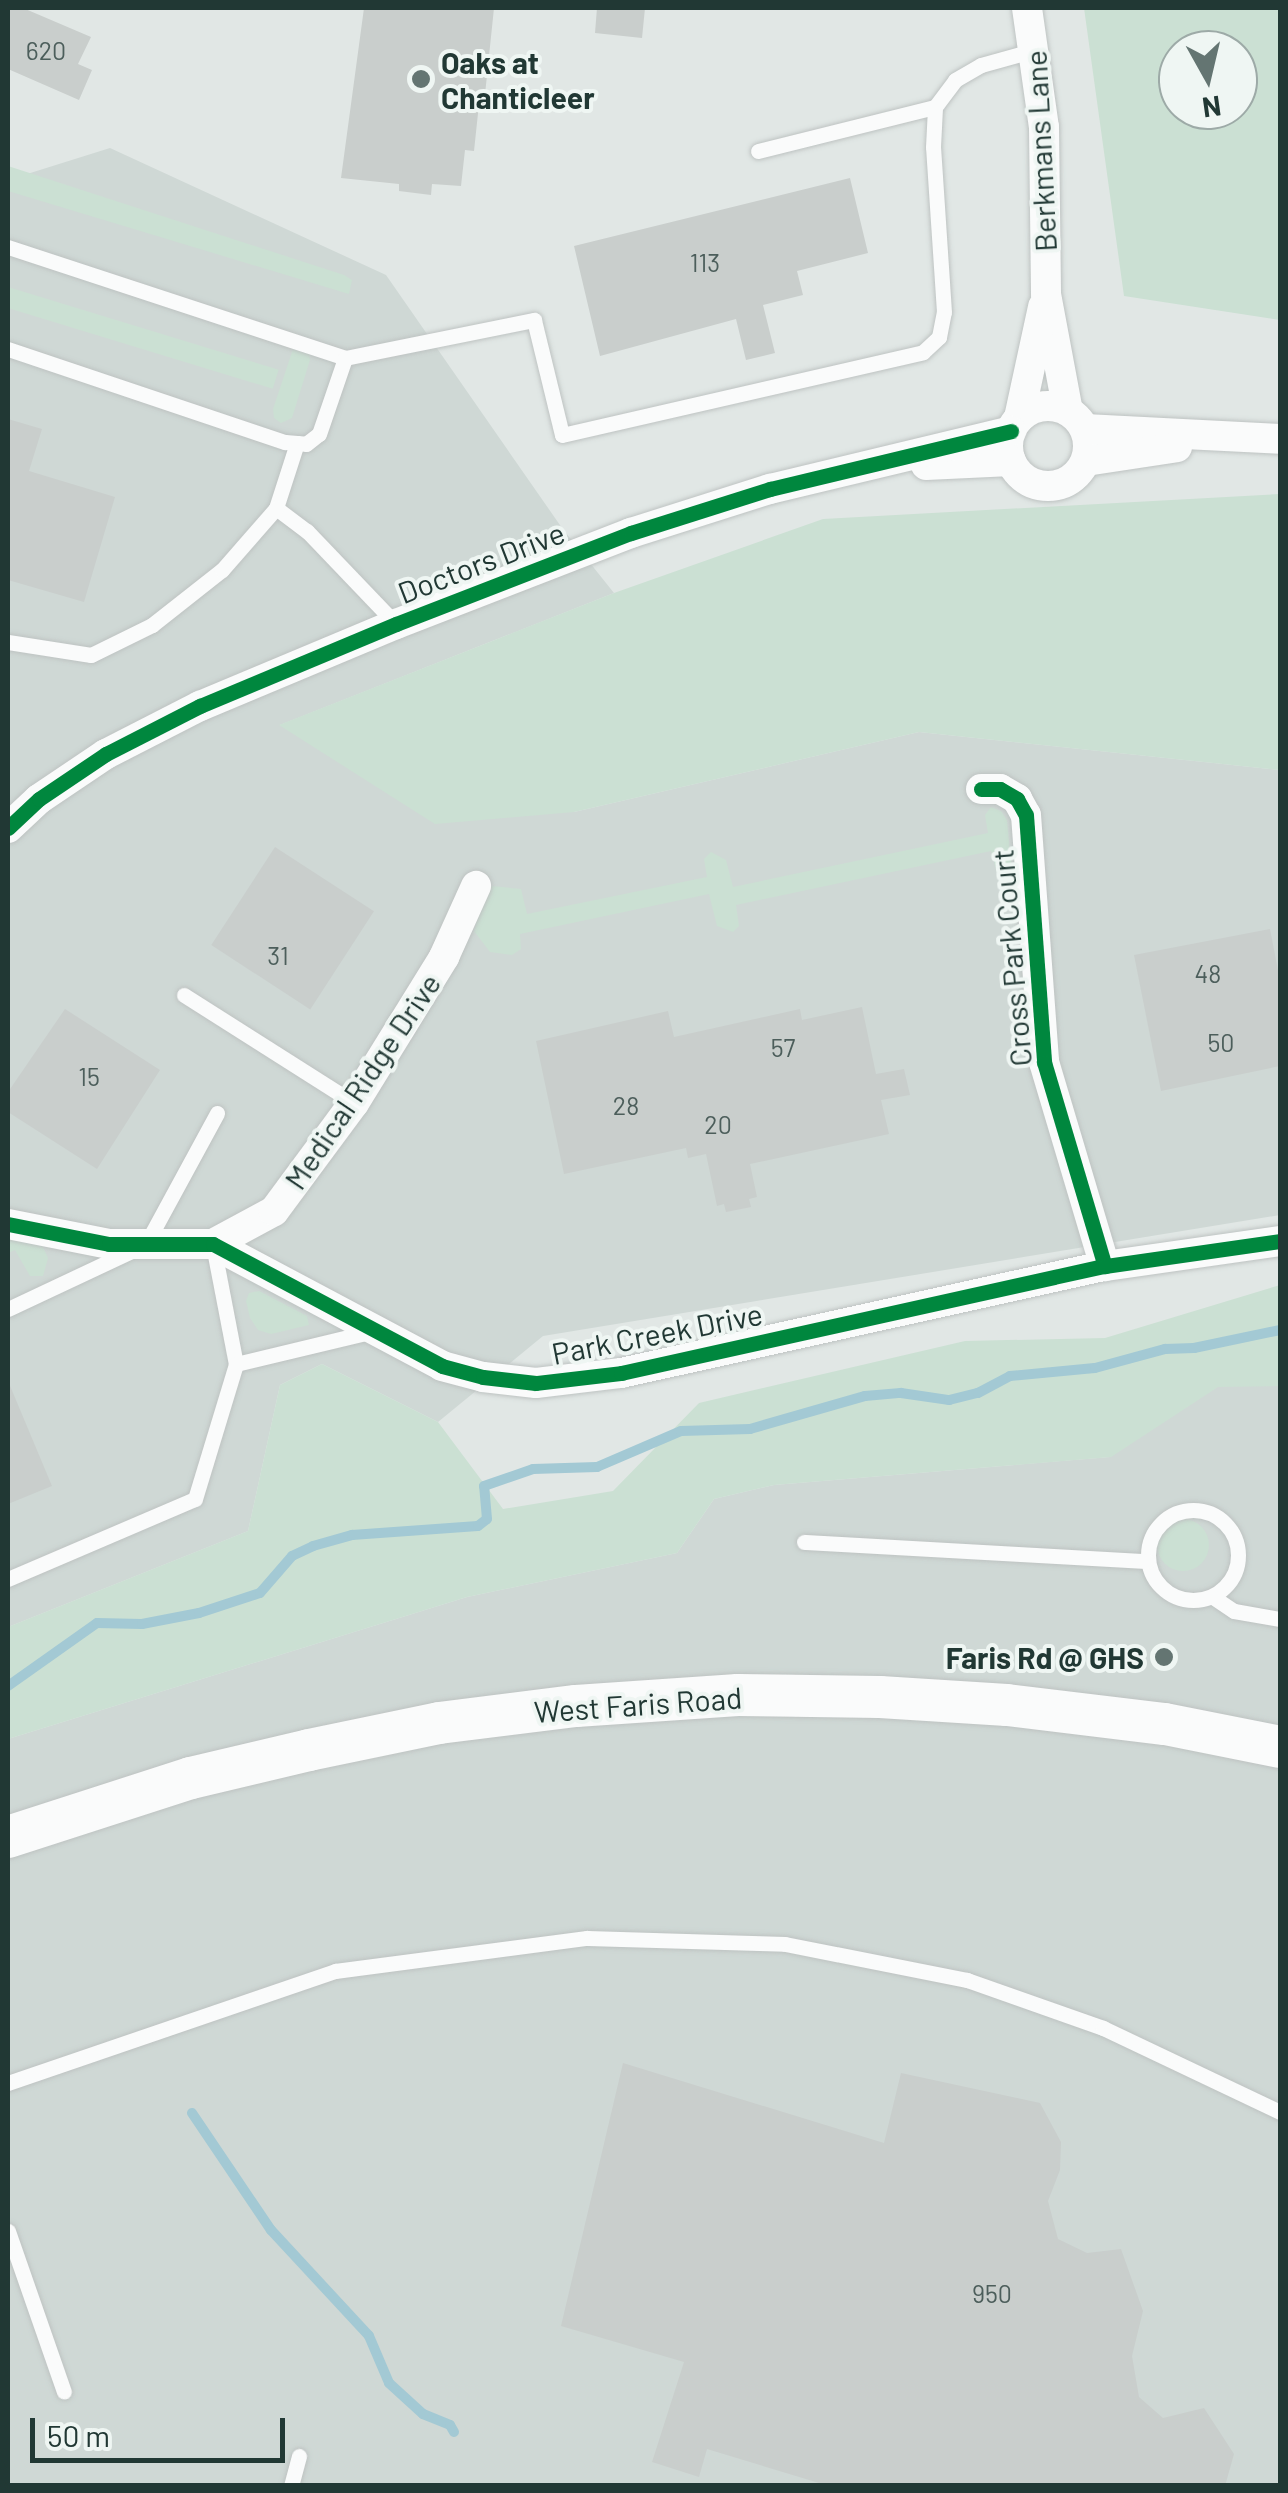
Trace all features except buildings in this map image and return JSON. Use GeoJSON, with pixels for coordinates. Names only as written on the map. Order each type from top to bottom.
{"type":"FeatureCollection","features":[{"type":"Feature","properties":{"kind":"main road","name":"West Faris Road"},"geometry":{"type":"LineString","coordinates":[[8,1837],[190,1778],[309,1750],[438,1724],[630,1702],[738,1695],[1007,1705],[1164,1724],[1280,1747]]}},
{"type":"Feature","properties":{"kind":"street","name":"Berkmans Lane"},"geometry":{"type":"LineString","coordinates":[[1027,8],[1044,127],[1046,294],[1076,420]]}},
{"type":"Feature","properties":{"kind":"street","name":"Berkmans Lane"},"geometry":{"type":"LineString","coordinates":[[1013,437],[1046,294]]}},
{"type":"Feature","properties":{"kind":"street","name":"Doctors Drive"},"geometry":{"type":"LineString","coordinates":[[8,828],[39,799],[106,754],[200,706],[396,624],[631,533],[854,468],[1013,437],[1042,406],[1076,420],[1280,439]]}},
{"type":"Feature","properties":{"kind":"street"},"geometry":{"type":"LineString","coordinates":[[1076,420],[1086,460]]}},
{"type":"Feature","properties":{"kind":"street","name":"Doctors Drive"},"geometry":{"type":"LineString","coordinates":[[1013,437],[1018,472],[1042,486],[1068,481],[1086,460],[1245,436]]}},
{"type":"Feature","properties":{"kind":"street","name":"Cross Park Court"},"geometry":{"type":"LineString","coordinates":[[981,789],[1000,789],[1016,798],[1026,815],[1044,1062],[1105,1266]]}},
{"type":"Feature","properties":{"kind":"street","name":"Medical Ridge Drive"},"geometry":{"type":"LineString","coordinates":[[213,1244],[274,1211],[354,1102],[444,956],[476,886]]}},
{"type":"Feature","properties":{"kind":"street","name":"Park Creek Drive"},"geometry":{"type":"LineString","coordinates":[[8,1224],[75,1238],[213,1244],[442,1366],[482,1378],[557,1382],[620,1373],[1105,1266],[1280,1241]]}},
{"type":"Feature","properties":{"kind":"lane"},"geometry":{"type":"LineString","coordinates":[[8,247],[346,358],[534,320],[562,435],[923,352],[939,338],[944,312],[933,147],[935,107],[955,80],[981,65],[1035,50]]}},
{"type":"Feature","properties":{"kind":"lane"},"geometry":{"type":"LineString","coordinates":[[758,152],[935,107]]}},
{"type":"Feature","properties":{"kind":"lane"},"geometry":{"type":"LineString","coordinates":[[8,349],[306,444],[318,434],[346,358]]}},
{"type":"Feature","properties":{"kind":"lane"},"geometry":{"type":"LineString","coordinates":[[8,642],[92,655],[152,625],[222,570],[276,508],[297,443]]}},
{"type":"Feature","properties":{"kind":"lane"},"geometry":{"type":"LineString","coordinates":[[276,508],[307,531],[396,624]]}},
{"type":"Feature","properties":{"kind":"lane"},"geometry":{"type":"LineString","coordinates":[[184,995],[354,1102]]}},
{"type":"Feature","properties":{"kind":"lane"},"geometry":{"type":"LineString","coordinates":[[8,1309],[146,1244],[218,1113]]}},
{"type":"Feature","properties":{"kind":"lane"},"geometry":{"type":"LineString","coordinates":[[8,1579],[196,1499],[236,1364],[213,1244]]}},
{"type":"Feature","properties":{"kind":"lane"},"geometry":{"type":"LineString","coordinates":[[236,1364],[373,1332]]}},
{"type":"Feature","properties":{"kind":"lane"},"geometry":{"type":"LineString","coordinates":[[1202,1510],[1226,1524],[1239,1549],[1234,1578],[1213,1597],[1185,1601],[1160,1587],[1147,1561],[1152,1534],[1173,1514],[1202,1510]]}},
{"type":"Feature","properties":{"kind":"lane"},"geometry":{"type":"LineString","coordinates":[[804,1542],[1147,1561]]}},
{"type":"Feature","properties":{"kind":"lane"},"geometry":{"type":"LineString","coordinates":[[1213,1597],[1234,1611],[1280,1619]]}},
{"type":"Feature","properties":{"kind":"lane"},"geometry":{"type":"LineString","coordinates":[[8,2083],[335,1970],[587,1938],[786,1944],[967,1980],[1103,2028],[1280,2112]]}},
{"type":"Feature","properties":{"kind":"lane"},"geometry":{"type":"LineString","coordinates":[[8,2231],[64,2392]]}},
{"type":"Feature","properties":{"kind":"lane"},"geometry":{"type":"LineString","coordinates":[[291,2486],[299,2456]]}},
{"type":"Feature","properties":{"kind":"shaded area"},"geometry":{"type":"Polygon","coordinates":[[[110,148],[386,275],[562,528],[614,593],[280,725],[574,812],[919,732],[1280,770],[1280,1215],[543,1336],[438,1422],[322,1364],[280,1385],[248,1531],[8,1627],[8,180],[110,148]]]}},
{"type":"Feature","properties":{"kind":"shaded area"},"geometry":{"type":"Polygon","coordinates":[[[1218,1386],[1280,1386],[1280,2485],[8,2486],[8,1739],[467,1597],[677,1553],[714,1499],[774,1485],[1110,1457],[1218,1386]]]}},
{"type":"Feature","properties":{"kind":"green space"},"geometry":{"type":"Polygon","coordinates":[[[1084,8],[1280,8],[1280,320],[1124,296],[1084,8]]]}},
{"type":"Feature","properties":{"kind":"green space"},"geometry":{"type":"Polygon","coordinates":[[[8,166],[344,275],[352,280],[349,294],[8,191],[8,166]]]}},
{"type":"Feature","properties":{"kind":"green space"},"geometry":{"type":"Polygon","coordinates":[[[8,287],[279,370],[273,389],[8,308],[8,287]]]}},
{"type":"Feature","properties":{"kind":"green space"},"geometry":{"type":"Polygon","coordinates":[[[294,346],[309,351],[310,360],[292,418],[281,423],[274,418],[273,409],[294,346]]]}},
{"type":"Feature","properties":{"kind":"green space"},"geometry":{"type":"Polygon","coordinates":[[[1280,494],[1280,770],[919,732],[574,812],[435,824],[279,725],[614,593],[823,519],[1280,494]]]}},
{"type":"Feature","properties":{"kind":"green space"},"geometry":{"type":"Polygon","coordinates":[[[991,807],[1001,811],[1007,820],[1012,874],[1006,879],[998,876],[991,851],[736,905],[739,926],[733,932],[717,926],[709,894],[520,934],[521,949],[512,955],[490,952],[474,931],[485,890],[492,886],[521,889],[527,914],[707,877],[704,859],[711,852],[726,860],[733,887],[988,833],[985,815],[991,807]]]}},
{"type":"Feature","properties":{"kind":"green space"},"geometry":{"type":"Polygon","coordinates":[[[8,1236],[42,1245],[48,1258],[43,1276],[30,1276],[15,1250],[8,1253],[8,1236]]]}},
{"type":"Feature","properties":{"kind":"green space"},"geometry":{"type":"Polygon","coordinates":[[[1280,1285],[1280,1386],[1218,1387],[1111,1457],[774,1485],[714,1499],[677,1553],[467,1597],[8,1739],[8,1627],[248,1531],[280,1385],[322,1364],[438,1422],[503,1509],[613,1491],[699,1403],[965,1341],[1105,1338],[1280,1285]]]}},
{"type":"Feature","properties":{"kind":"green space"},"geometry":{"type":"Polygon","coordinates":[[[259,1291],[307,1316],[309,1325],[271,1334],[258,1330],[246,1301],[249,1293],[259,1291]]]}},
{"type":"Feature","properties":{"kind":"green space"},"geometry":{"type":"Polygon","coordinates":[[[1183,1519],[1202,1526],[1209,1545],[1202,1564],[1183,1571],[1164,1564],[1157,1545],[1164,1526],[1183,1519]]]}},
{"type":"Feature","properties":{"kind":"waterway"},"geometry":{"type":"LineString","coordinates":[[8,1686],[97,1623],[142,1624],[199,1613],[260,1593],[292,1556],[313,1546],[352,1535],[478,1526],[487,1519],[484,1486],[533,1469],[597,1467],[681,1431],[750,1429],[865,1396],[901,1393],[949,1400],[978,1393],[1010,1376],[1095,1368],[1165,1349],[1194,1348],[1280,1330]]}},
{"type":"Feature","properties":{"kind":"waterway"},"geometry":{"type":"LineString","coordinates":[[192,2113],[271,2230],[369,2336],[389,2383],[423,2414],[450,2425],[454,2432]]}},
{"type":"Feature","properties":{"kind":"cycle path"},"geometry":{"type":"LineString","coordinates":[[8,828],[39,799],[106,754],[200,706],[396,624],[631,533],[770,489],[1011,431]]}},
{"type":"Feature","properties":{"kind":"cycle path"},"geometry":{"type":"LineString","coordinates":[[981,789],[1000,789],[1017,799],[1026,815],[1044,1062],[1105,1266]]}},
{"type":"Feature","properties":{"kind":"cycle path"},"geometry":{"type":"LineString","coordinates":[[8,1224],[109,1244],[213,1244],[442,1366],[483,1377],[536,1383],[621,1373],[1105,1266],[1280,1241]]}},
{"type":"Feature","properties":{"kind":"place","name":"Oaks at Chanticleer"},"geometry":{"type":"Point","coordinates":[421,79]}},
{"type":"Feature","properties":{"kind":"place","name":"Faris Rd @ GHS"},"geometry":{"type":"Point","coordinates":[1164,1657]}}]}
